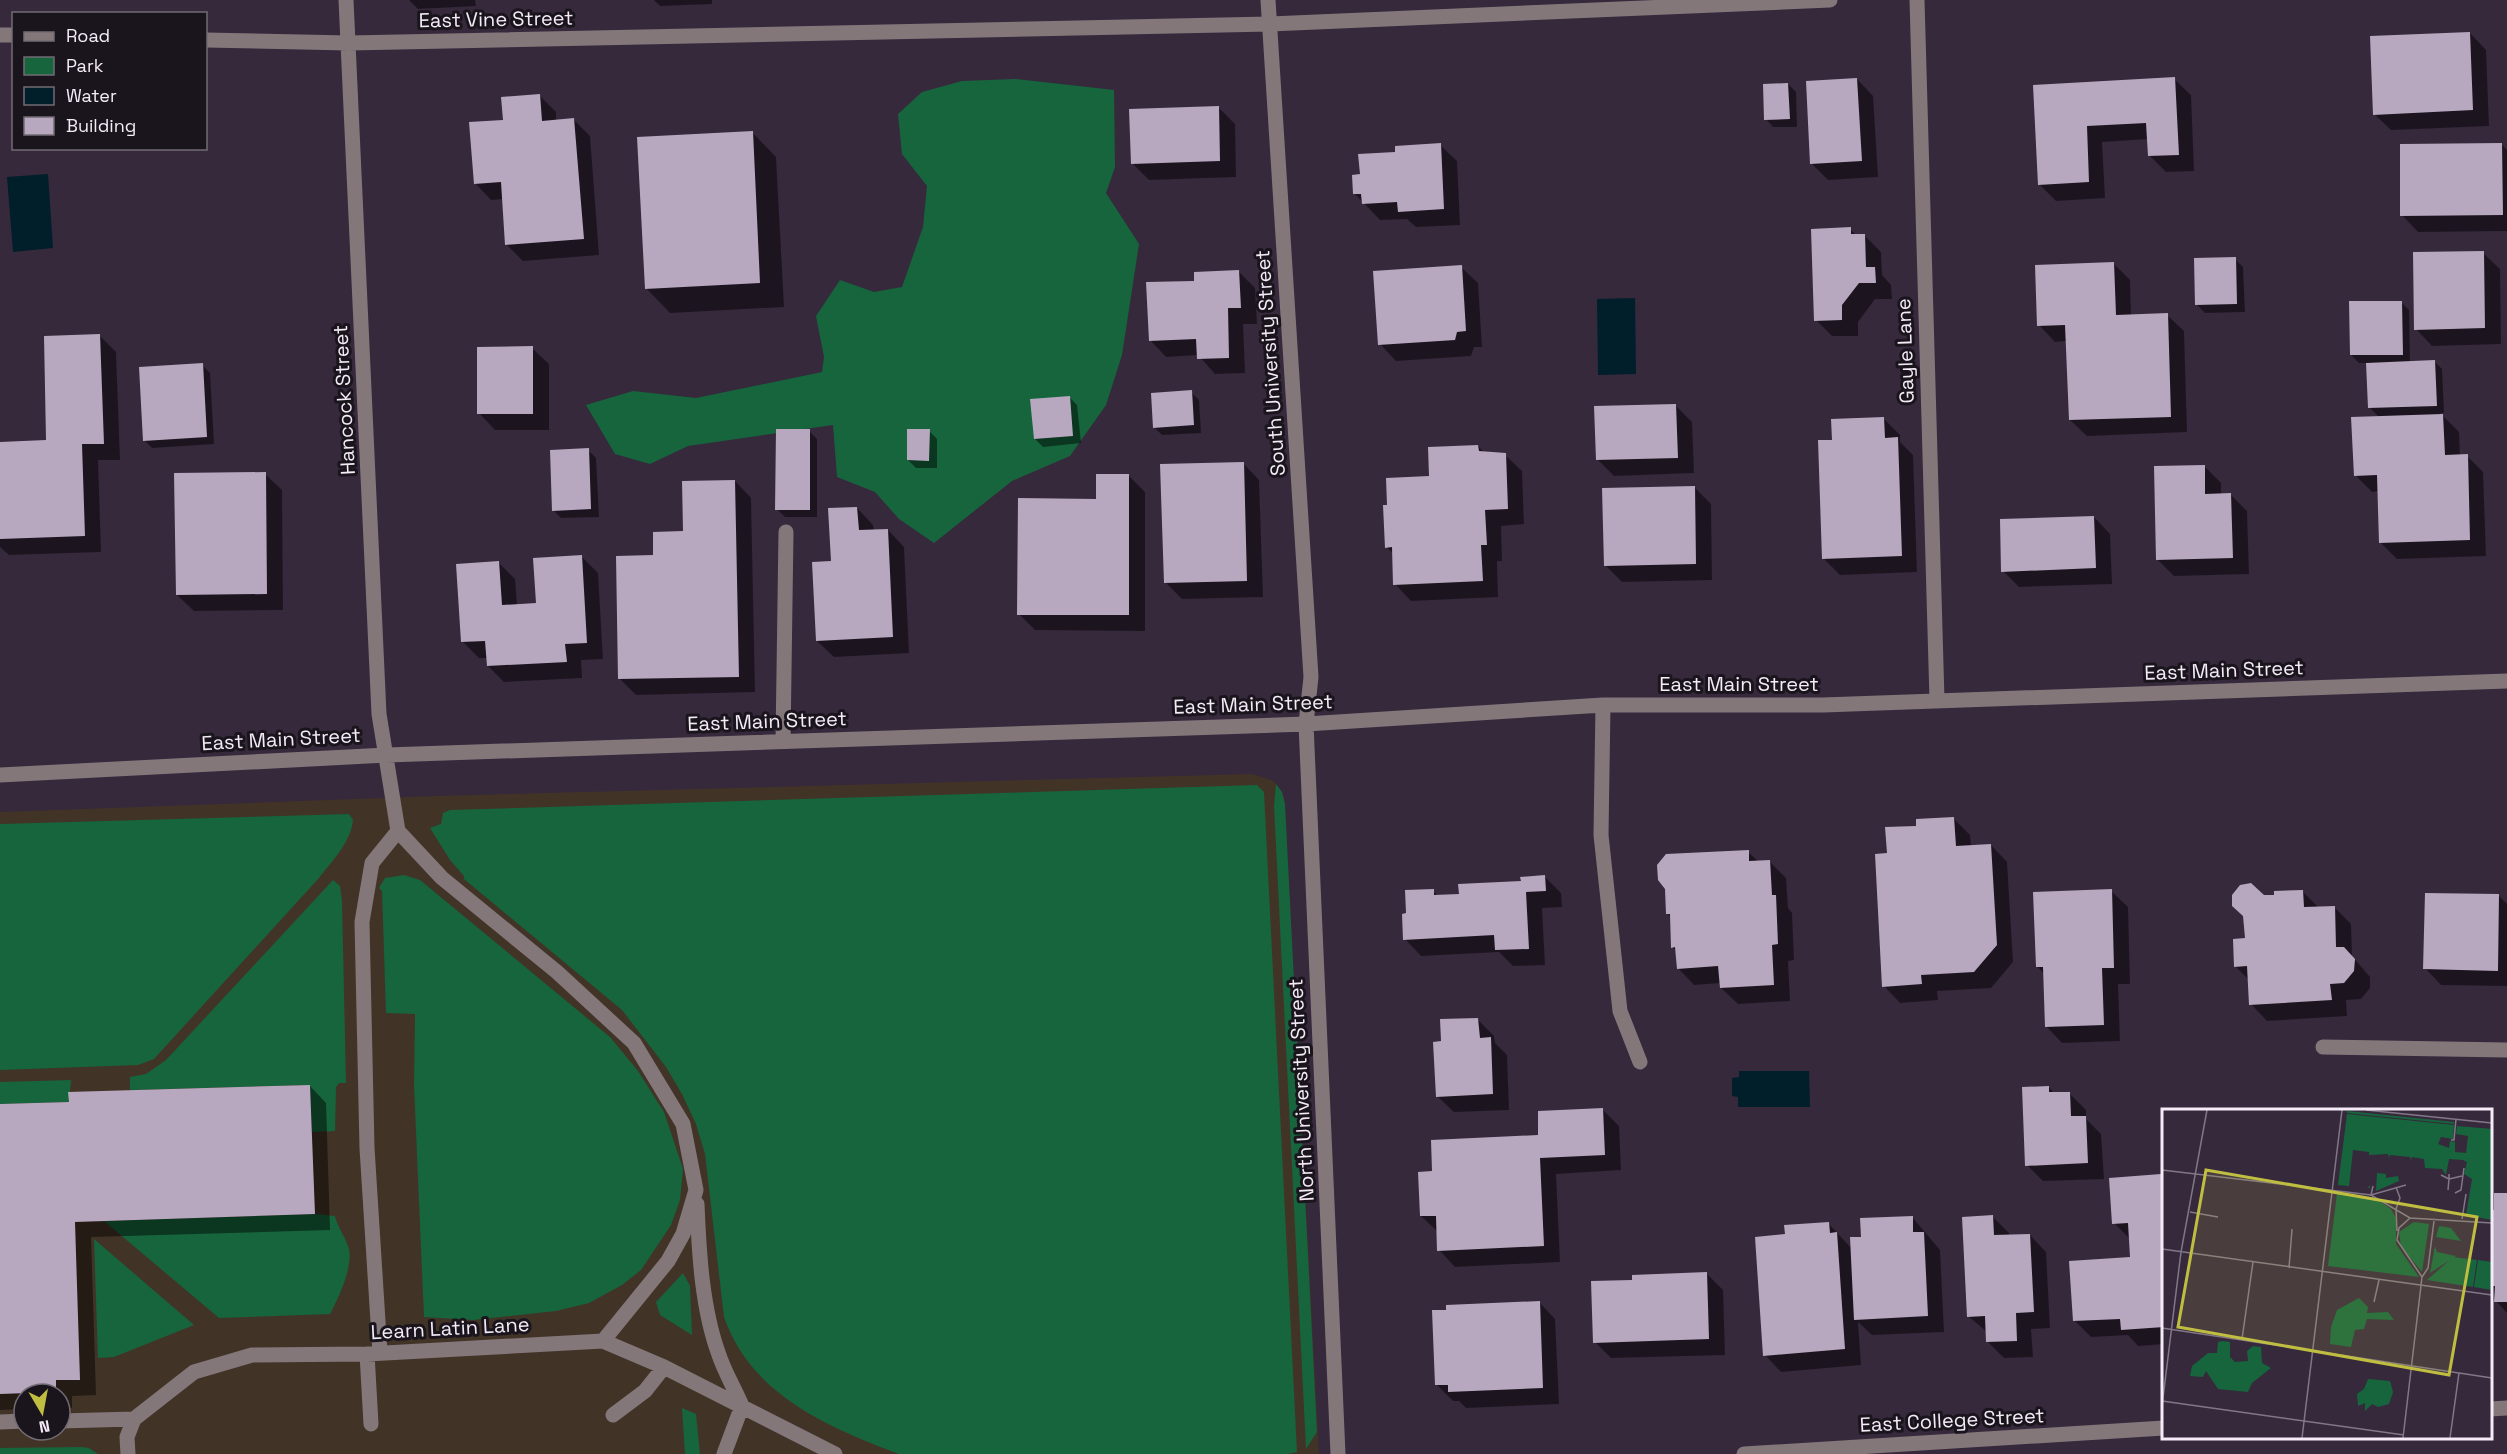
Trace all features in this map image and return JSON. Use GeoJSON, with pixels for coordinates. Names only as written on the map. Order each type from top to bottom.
{"type":"FeatureCollection","features":[{"type":"Feature","properties":{"kind":"street","name":"Hancock Street"},"geometry":{"type":"LineString","coordinates":[[346,0],[379,714],[398,831]]}},
{"type":"Feature","properties":{"kind":"street","name":"South University Street"},"geometry":{"type":"LineString","coordinates":[[1268,0],[1311,677],[1306,724]]}},
{"type":"Feature","properties":{"kind":"street","name":"East Vine Street"},"geometry":{"type":"LineString","coordinates":[[207,40],[349,43],[1270,24],[1830,0]]}},
{"type":"Feature","properties":{"kind":"street","name":"Gayle Lane"},"geometry":{"type":"LineString","coordinates":[[1917,0],[1937,700]]}},
{"type":"Feature","properties":{"kind":"street"},"geometry":{"type":"LineString","coordinates":[[783,741],[786,532]]}},
{"type":"Feature","properties":{"kind":"street","name":"East Main Street"},"geometry":{"type":"LineString","coordinates":[[0,775],[387,755],[1306,724],[1603,705],[1823,705],[2507,681]]}},
{"type":"Feature","properties":{"kind":"street"},"geometry":{"type":"LineString","coordinates":[[1603,705],[1601,836],[1620,1011],[1640,1062]]}},
{"type":"Feature","properties":{"kind":"street","name":"North University Street"},"geometry":{"type":"LineString","coordinates":[[1306,724],[1338,1454]]}},
{"type":"Feature","properties":{"kind":"street"},"geometry":{"type":"LineString","coordinates":[[371,1424],[374,1354],[362,922],[372,863],[398,831],[442,878],[557,972],[634,1043],[683,1124],[696,1190],[698,1246],[706,1299],[718,1354],[742,1406],[724,1454]]}},
{"type":"Feature","properties":{"kind":"street"},"geometry":{"type":"LineString","coordinates":[[2323,1047],[2507,1050]]}},
{"type":"Feature","properties":{"kind":"street"},"geometry":{"type":"LineString","coordinates":[[603,1341],[668,1261],[683,1234],[696,1190]]}},
{"type":"Feature","properties":{"kind":"street","name":"Learn Latin Lane"},"geometry":{"type":"LineString","coordinates":[[134,1419],[194,1372],[252,1354],[374,1354],[603,1341],[664,1367],[835,1454]]}},
{"type":"Feature","properties":{"kind":"street"},"geometry":{"type":"LineString","coordinates":[[613,1415],[645,1391],[664,1367]]}},
{"type":"Feature","properties":{"kind":"street"},"geometry":{"type":"LineString","coordinates":[[2492,1408],[2507,1407]]}},
{"type":"Feature","properties":{"kind":"street"},"geometry":{"type":"LineString","coordinates":[[72,1421],[134,1419],[127,1437],[128,1454]]}},
{"type":"Feature","properties":{"kind":"street","name":"East College Street"},"geometry":{"type":"LineString","coordinates":[[1744,1454],[2162,1428]]}},
{"type":"Feature","properties":{"kind":"shaded area"},"geometry":{"type":"Polygon","coordinates":[[[1252,774],[1274,781],[1284,797],[1319,1454],[0,1454],[0,812],[437,796],[1252,774]]]}},
{"type":"Feature","properties":{"kind":"green space"},"geometry":{"type":"Polygon","coordinates":[[[1015,79],[1114,90],[1115,167],[1106,193],[1139,244],[1122,355],[1106,405],[1070,456],[1012,481],[934,543],[899,519],[875,492],[837,477],[833,425],[688,446],[650,464],[615,454],[586,405],[633,391],[696,398],[822,372],[824,357],[816,316],[840,280],[874,292],[902,287],[923,227],[927,186],[902,154],[898,114],[922,92],[962,81],[1015,79]]]}},
{"type":"Feature","properties":{"kind":"green space"},"geometry":{"type":"Polygon","coordinates":[[[1276,784],[1282,792],[1285,804],[1317,1432],[1306,1449],[1274,806],[1276,784]]]}},
{"type":"Feature","properties":{"kind":"green space"},"geometry":{"type":"Polygon","coordinates":[[[1257,785],[1264,792],[1297,1452],[1287,1454],[899,1454],[846,1432],[795,1405],[753,1368],[736,1344],[724,1317],[705,1154],[696,1124],[666,1067],[622,1010],[464,879],[430,828],[441,824],[443,813],[450,810],[1257,785]]]}},
{"type":"Feature","properties":{"kind":"green space"},"geometry":{"type":"Polygon","coordinates":[[[349,814],[353,820],[349,836],[330,865],[154,1059],[138,1065],[0,1070],[0,824],[349,814]]]}},
{"type":"Feature","properties":{"kind":"green space"},"geometry":{"type":"Polygon","coordinates":[[[404,875],[420,880],[610,1037],[638,1071],[664,1112],[683,1169],[680,1200],[671,1225],[641,1270],[622,1285],[589,1303],[556,1311],[473,1320],[424,1317],[414,1085],[415,1014],[386,1013],[382,891],[379,888],[385,878],[404,875]]]}},
{"type":"Feature","properties":{"kind":"green space"},"geometry":{"type":"Polygon","coordinates":[[[333,880],[340,886],[342,901],[346,1083],[339,1083],[336,1087],[335,1131],[312,1132],[310,1085],[130,1090],[130,1077],[146,1074],[166,1060],[333,880]]]}},
{"type":"Feature","properties":{"kind":"green space"},"geometry":{"type":"Polygon","coordinates":[[[71,1080],[69,1102],[0,1104],[0,1082],[71,1080]]]}},
{"type":"Feature","properties":{"kind":"green space"},"geometry":{"type":"Polygon","coordinates":[[[315,1214],[335,1216],[350,1253],[345,1281],[330,1314],[219,1318],[104,1221],[315,1214]]]}},
{"type":"Feature","properties":{"kind":"green space"},"geometry":{"type":"Polygon","coordinates":[[[94,1239],[194,1325],[114,1357],[98,1358],[94,1239]]]}},
{"type":"Feature","properties":{"kind":"green space"},"geometry":{"type":"Polygon","coordinates":[[[683,1273],[690,1286],[692,1335],[660,1315],[656,1302],[683,1273]]]}},
{"type":"Feature","properties":{"kind":"green space"},"geometry":{"type":"Polygon","coordinates":[[[682,1408],[696,1414],[700,1454],[685,1454],[682,1408]]]}},
{"type":"Feature","properties":{"kind":"green space"},"geometry":{"type":"Polygon","coordinates":[[[0,1448],[89,1448],[98,1454],[0,1454],[0,1448]]]}},
{"type":"Feature","properties":{"kind":"water"},"geometry":{"type":"Polygon","coordinates":[[[48,174],[53,248],[13,252],[7,177],[48,174]]]}},
{"type":"Feature","properties":{"kind":"water"},"geometry":{"type":"Polygon","coordinates":[[[1635,298],[1636,374],[1598,375],[1597,299],[1635,298]]]}},
{"type":"Feature","properties":{"kind":"water"},"geometry":{"type":"Polygon","coordinates":[[[1739,1071],[1809,1071],[1810,1107],[1738,1107],[1738,1097],[1732,1096],[1732,1078],[1739,1077],[1739,1071]]]}},
{"type":"Feature","properties":{"kind":"building"},"geometry":{"type":"Polygon","coordinates":[[[2470,32],[2473,110],[2373,115],[2370,36],[2470,32]]]}},
{"type":"Feature","properties":{"kind":"building"},"geometry":{"type":"Polygon","coordinates":[[[2175,77],[2179,155],[2148,156],[2146,123],[2087,126],[2089,182],[2038,185],[2033,85],[2175,77]]]}},
{"type":"Feature","properties":{"kind":"building"},"geometry":{"type":"Polygon","coordinates":[[[1857,78],[1862,161],[1810,164],[1806,81],[1857,78]]]}},
{"type":"Feature","properties":{"kind":"building"},"geometry":{"type":"Polygon","coordinates":[[[1788,83],[1790,119],[1764,120],[1763,84],[1788,83]]]}},
{"type":"Feature","properties":{"kind":"building"},"geometry":{"type":"Polygon","coordinates":[[[540,94],[542,121],[574,118],[584,239],[505,245],[501,182],[474,184],[469,122],[503,120],[501,97],[540,94]]]}},
{"type":"Feature","properties":{"kind":"building"},"geometry":{"type":"Polygon","coordinates":[[[1219,106],[1220,161],[1131,164],[1129,109],[1219,106]]]}},
{"type":"Feature","properties":{"kind":"building"},"geometry":{"type":"Polygon","coordinates":[[[753,131],[760,283],[645,289],[637,137],[753,131]]]}},
{"type":"Feature","properties":{"kind":"building"},"geometry":{"type":"Polygon","coordinates":[[[1441,143],[1444,209],[1398,212],[1397,202],[1362,204],[1361,194],[1353,194],[1352,175],[1360,174],[1358,154],[1395,152],[1395,146],[1441,143]]]}},
{"type":"Feature","properties":{"kind":"building"},"geometry":{"type":"Polygon","coordinates":[[[2502,143],[2503,215],[2400,216],[2400,144],[2502,143]]]}},
{"type":"Feature","properties":{"kind":"building"},"geometry":{"type":"Polygon","coordinates":[[[1851,227],[1851,234],[1865,234],[1866,267],[1875,267],[1876,283],[1859,283],[1842,305],[1842,320],[1814,321],[1811,229],[1851,227]]]}},
{"type":"Feature","properties":{"kind":"building"},"geometry":{"type":"Polygon","coordinates":[[[2484,251],[2485,328],[2414,330],[2413,252],[2484,251]]]}},
{"type":"Feature","properties":{"kind":"building"},"geometry":{"type":"Polygon","coordinates":[[[2236,257],[2237,304],[2195,305],[2194,258],[2236,257]]]}},
{"type":"Feature","properties":{"kind":"building"},"geometry":{"type":"Polygon","coordinates":[[[2114,262],[2116,315],[2168,313],[2171,417],[2069,420],[2065,325],[2037,326],[2035,265],[2114,262]]]}},
{"type":"Feature","properties":{"kind":"building"},"geometry":{"type":"Polygon","coordinates":[[[1462,265],[1466,331],[1457,332],[1455,340],[1378,345],[1373,271],[1462,265]]]}},
{"type":"Feature","properties":{"kind":"building"},"geometry":{"type":"Polygon","coordinates":[[[1239,270],[1241,308],[1228,308],[1229,358],[1197,359],[1196,339],[1149,341],[1146,282],[1194,281],[1194,272],[1239,270]]]}},
{"type":"Feature","properties":{"kind":"building"},"geometry":{"type":"Polygon","coordinates":[[[2349,301],[2402,301],[2403,355],[2350,355],[2349,301]]]}},
{"type":"Feature","properties":{"kind":"building"},"geometry":{"type":"Polygon","coordinates":[[[100,334],[104,444],[82,444],[85,536],[0,539],[0,442],[46,440],[44,336],[100,334]]]}},
{"type":"Feature","properties":{"kind":"building"},"geometry":{"type":"Polygon","coordinates":[[[533,346],[533,414],[477,414],[477,347],[533,346]]]}},
{"type":"Feature","properties":{"kind":"building"},"geometry":{"type":"Polygon","coordinates":[[[2435,360],[2437,406],[2368,408],[2366,363],[2435,360]]]}},
{"type":"Feature","properties":{"kind":"building"},"geometry":{"type":"Polygon","coordinates":[[[203,363],[207,437],[143,441],[139,367],[203,363]]]}},
{"type":"Feature","properties":{"kind":"building"},"geometry":{"type":"Polygon","coordinates":[[[1192,390],[1194,425],[1153,428],[1151,393],[1192,390]]]}},
{"type":"Feature","properties":{"kind":"building"},"geometry":{"type":"Polygon","coordinates":[[[1070,396],[1073,436],[1034,439],[1030,399],[1070,396]]]}},
{"type":"Feature","properties":{"kind":"building"},"geometry":{"type":"Polygon","coordinates":[[[1676,404],[1678,458],[1596,460],[1594,406],[1676,404]]]}},
{"type":"Feature","properties":{"kind":"building"},"geometry":{"type":"Polygon","coordinates":[[[2443,414],[2445,455],[2468,454],[2470,540],[2379,543],[2377,475],[2354,476],[2351,417],[2443,414]]]}},
{"type":"Feature","properties":{"kind":"building"},"geometry":{"type":"Polygon","coordinates":[[[1884,417],[1885,438],[1898,437],[1902,556],[1822,559],[1818,440],[1832,440],[1831,419],[1884,417]]]}},
{"type":"Feature","properties":{"kind":"building"},"geometry":{"type":"Polygon","coordinates":[[[776,429],[810,429],[810,510],[775,510],[776,429]]]}},
{"type":"Feature","properties":{"kind":"building"},"geometry":{"type":"Polygon","coordinates":[[[907,429],[930,429],[929,461],[907,460],[907,429]]]}},
{"type":"Feature","properties":{"kind":"building"},"geometry":{"type":"Polygon","coordinates":[[[1478,445],[1479,451],[1506,453],[1508,509],[1485,510],[1487,545],[1481,545],[1483,581],[1393,585],[1392,547],[1385,548],[1383,505],[1387,505],[1386,478],[1429,476],[1428,447],[1478,445]]]}},
{"type":"Feature","properties":{"kind":"building"},"geometry":{"type":"Polygon","coordinates":[[[589,448],[591,509],[552,511],[550,450],[589,448]]]}},
{"type":"Feature","properties":{"kind":"building"},"geometry":{"type":"Polygon","coordinates":[[[1244,462],[1247,581],[1164,583],[1160,464],[1244,462]]]}},
{"type":"Feature","properties":{"kind":"building"},"geometry":{"type":"Polygon","coordinates":[[[2205,465],[2205,494],[2231,493],[2233,558],[2156,560],[2154,466],[2205,465]]]}},
{"type":"Feature","properties":{"kind":"building"},"geometry":{"type":"Polygon","coordinates":[[[266,472],[267,594],[176,595],[174,473],[266,472]]]}},
{"type":"Feature","properties":{"kind":"building"},"geometry":{"type":"Polygon","coordinates":[[[1096,474],[1129,474],[1129,615],[1017,615],[1018,498],[1096,499],[1096,474]]]}},
{"type":"Feature","properties":{"kind":"building"},"geometry":{"type":"Polygon","coordinates":[[[735,480],[739,677],[618,679],[616,556],[653,555],[653,532],[683,531],[682,481],[735,480]]]}},
{"type":"Feature","properties":{"kind":"building"},"geometry":{"type":"Polygon","coordinates":[[[1695,486],[1696,564],[1604,566],[1602,488],[1695,486]]]}},
{"type":"Feature","properties":{"kind":"building"},"geometry":{"type":"Polygon","coordinates":[[[857,507],[859,530],[888,529],[893,637],[816,641],[812,562],[831,561],[828,508],[857,507]]]}},
{"type":"Feature","properties":{"kind":"building"},"geometry":{"type":"Polygon","coordinates":[[[2094,516],[2096,568],[2001,572],[2000,519],[2094,516]]]}},
{"type":"Feature","properties":{"kind":"building"},"geometry":{"type":"Polygon","coordinates":[[[582,555],[587,643],[565,644],[567,662],[487,666],[485,641],[461,642],[456,564],[499,561],[502,605],[536,603],[533,558],[582,555]]]}},
{"type":"Feature","properties":{"kind":"building"},"geometry":{"type":"Polygon","coordinates":[[[1954,817],[1956,846],[1991,844],[1997,945],[1974,972],[1921,975],[1922,984],[1882,987],[1875,854],[1887,853],[1885,827],[1916,826],[1916,819],[1954,817]]]}},
{"type":"Feature","properties":{"kind":"building"},"geometry":{"type":"Polygon","coordinates":[[[1749,850],[1749,861],[1770,860],[1772,895],[1776,895],[1778,944],[1772,945],[1774,985],[1720,988],[1718,966],[1677,969],[1675,947],[1671,948],[1670,914],[1666,914],[1665,889],[1658,880],[1657,865],[1666,854],[1749,850]]]}},
{"type":"Feature","properties":{"kind":"building"},"geometry":{"type":"Polygon","coordinates":[[[1545,875],[1546,891],[1526,892],[1529,949],[1495,950],[1494,935],[1403,940],[1402,914],[1406,913],[1405,890],[1434,889],[1434,895],[1459,894],[1458,884],[1521,881],[1520,877],[1545,875]]]}},
{"type":"Feature","properties":{"kind":"building"},"geometry":{"type":"Polygon","coordinates":[[[2251,883],[2264,895],[2274,895],[2274,891],[2303,890],[2304,907],[2335,906],[2336,947],[2344,947],[2355,959],[2354,971],[2344,983],[2330,984],[2332,1000],[2249,1005],[2247,966],[2234,967],[2233,939],[2245,938],[2243,916],[2232,906],[2232,895],[2240,885],[2251,883]]]}},
{"type":"Feature","properties":{"kind":"building"},"geometry":{"type":"Polygon","coordinates":[[[2112,889],[2114,968],[2102,968],[2104,1025],[2045,1027],[2043,967],[2036,967],[2033,892],[2112,889]]]}},
{"type":"Feature","properties":{"kind":"building"},"geometry":{"type":"Polygon","coordinates":[[[2425,893],[2499,894],[2498,971],[2423,969],[2425,893]]]}},
{"type":"Feature","properties":{"kind":"building"},"geometry":{"type":"Polygon","coordinates":[[[1478,1018],[1480,1038],[1491,1037],[1493,1094],[1436,1097],[1433,1042],[1441,1041],[1440,1019],[1478,1018]]]}},
{"type":"Feature","properties":{"kind":"building"},"geometry":{"type":"Polygon","coordinates":[[[310,1085],[315,1214],[75,1222],[80,1380],[12,1382],[12,1394],[0,1394],[0,1104],[69,1102],[68,1092],[310,1085]]]}},
{"type":"Feature","properties":{"kind":"building"},"geometry":{"type":"Polygon","coordinates":[[[2049,1086],[2049,1092],[2070,1092],[2071,1116],[2086,1116],[2088,1163],[2025,1166],[2022,1087],[2049,1086]]]}},
{"type":"Feature","properties":{"kind":"building"},"geometry":{"type":"Polygon","coordinates":[[[1603,1108],[1605,1155],[1540,1158],[1544,1246],[1437,1251],[1436,1216],[1420,1216],[1418,1172],[1432,1171],[1431,1140],[1538,1135],[1538,1111],[1603,1108]]]}},
{"type":"Feature","properties":{"kind":"building"},"geometry":{"type":"Polygon","coordinates":[[[2161,1174],[2162,1327],[2121,1330],[2120,1319],[2073,1321],[2069,1261],[2130,1257],[2128,1223],[2112,1224],[2109,1178],[2161,1174]]]}},
{"type":"Feature","properties":{"kind":"building"},"geometry":{"type":"Polygon","coordinates":[[[2494,1193],[2507,1193],[2507,1302],[2494,1302],[2492,1210],[2494,1210],[2494,1193]]]}},
{"type":"Feature","properties":{"kind":"building"},"geometry":{"type":"Polygon","coordinates":[[[1993,1215],[1994,1235],[2030,1234],[2034,1312],[2016,1313],[2017,1341],[1986,1342],[1985,1316],[1967,1317],[1962,1217],[1993,1215]]]}},
{"type":"Feature","properties":{"kind":"building"},"geometry":{"type":"Polygon","coordinates":[[[1913,1216],[1913,1232],[1924,1232],[1928,1316],[1854,1320],[1850,1237],[1861,1237],[1860,1218],[1913,1216]]]}},
{"type":"Feature","properties":{"kind":"building"},"geometry":{"type":"Polygon","coordinates":[[[1829,1222],[1830,1233],[1837,1232],[1845,1349],[1763,1356],[1755,1237],[1785,1234],[1784,1225],[1829,1222]]]}},
{"type":"Feature","properties":{"kind":"building"},"geometry":{"type":"Polygon","coordinates":[[[1707,1272],[1709,1339],[1593,1343],[1591,1281],[1632,1280],[1632,1275],[1707,1272]]]}},
{"type":"Feature","properties":{"kind":"building"},"geometry":{"type":"Polygon","coordinates":[[[1540,1301],[1543,1388],[1448,1392],[1448,1385],[1435,1385],[1432,1310],[1446,1310],[1446,1305],[1540,1301]]]}}]}
